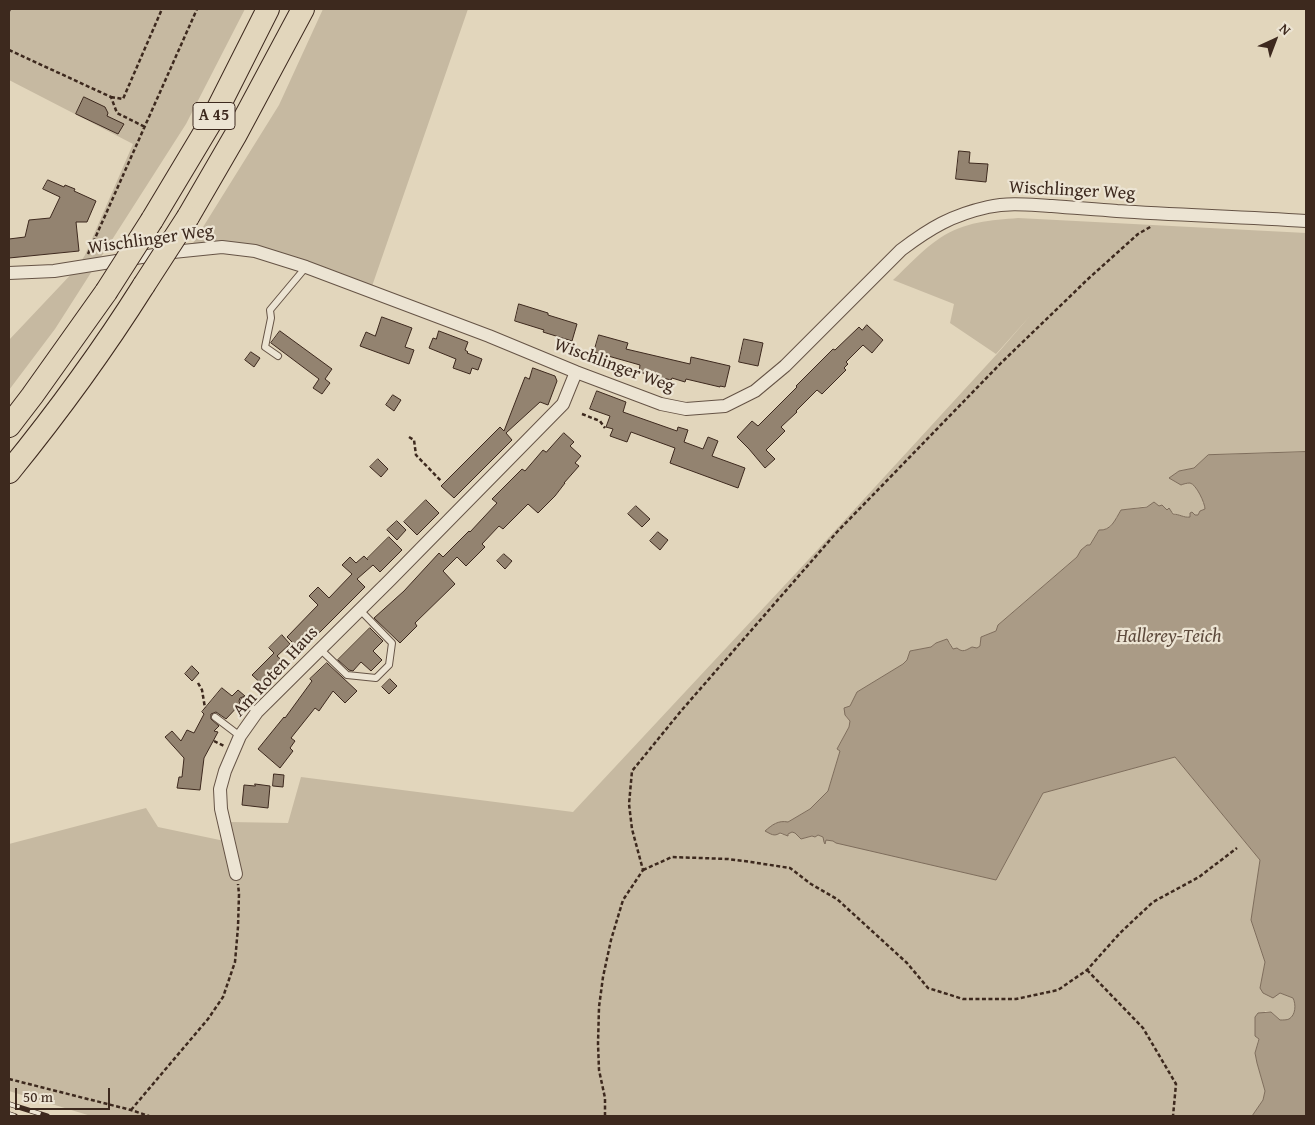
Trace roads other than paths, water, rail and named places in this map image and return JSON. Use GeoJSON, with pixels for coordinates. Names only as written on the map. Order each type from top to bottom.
{"type":"FeatureCollection","features":[{"type":"Feature","properties":{"kind":"highway","name":"A 45"},"geometry":{"type":"LineString","coordinates":[[9,426],[106,292],[152,220],[212,120],[268,9]]}},
{"type":"Feature","properties":{"kind":"highway","name":"A 45"},"geometry":{"type":"LineString","coordinates":[[9,472],[110,338],[188,216],[235,136],[303,9]]}},
{"type":"Feature","properties":{"kind":"street","name":"Wischlinger Weg"},"geometry":{"type":"LineString","coordinates":[[9,273],[54,271],[173,252],[222,247],[256,251],[306,267],[661,404],[686,409],[725,406],[756,391],[786,366],[901,250],[946,220],[963,214],[990,206],[1014,203],[1120,211],[1306,220]]}},
{"type":"Feature","properties":{"kind":"street","name":"Am Roten Haus"},"geometry":{"type":"LineString","coordinates":[[236,874],[221,809],[220,789],[224,772],[240,736],[257,712],[563,404],[576,372]]}},
{"type":"Feature","properties":{"kind":"lane"},"geometry":{"type":"LineString","coordinates":[[278,356],[265,347],[271,318],[270,310],[306,267]]}},
{"type":"Feature","properties":{"kind":"lane"},"geometry":{"type":"LineString","coordinates":[[320,649],[347,675],[376,678],[389,665],[392,643],[360,610]]}},
{"type":"Feature","properties":{"kind":"lane"},"geometry":{"type":"LineString","coordinates":[[244,701],[257,712]]}},
{"type":"Feature","properties":{"kind":"lane"},"geometry":{"type":"LineString","coordinates":[[215,717],[240,736]]}},
{"type":"Feature","properties":{"kind":"water","name":"Hallerey-Teich"},"geometry":{"type":"Polygon","coordinates":[[[1306,452],[1306,1116],[1252,1116],[1263,1100],[1265,1091],[1255,1053],[1259,1039],[1255,1036],[1255,1017],[1258,1013],[1271,1012],[1280,1020],[1288,1019],[1294,1012],[1295,1003],[1293,998],[1280,993],[1273,998],[1263,993],[1260,988],[1265,962],[1251,920],[1260,860],[1175,757],[1043,793],[996,880],[833,841],[826,840],[825,844],[823,837],[818,835],[801,839],[792,832],[788,836],[780,833],[772,835],[765,831],[775,824],[788,822],[810,809],[828,791],[840,751],[837,749],[849,727],[850,721],[845,715],[844,708],[850,706],[857,692],[903,664],[907,660],[910,651],[931,647],[947,639],[953,649],[964,650],[980,646],[981,637],[996,631],[998,625],[1077,557],[1081,550],[1090,545],[1099,530],[1110,527],[1121,510],[1147,507],[1154,502],[1159,506],[1162,505],[1167,510],[1169,508],[1173,514],[1190,517],[1192,512],[1198,515],[1200,511],[1205,509],[1205,506],[1195,487],[1190,483],[1181,485],[1169,478],[1179,471],[1194,468],[1208,455],[1306,452]]]}},
{"type":"Feature","properties":{"kind":"railway"},"geometry":{"type":"LineString","coordinates":[[9,1104],[47,1116]]}},
{"type":"Feature","properties":{"kind":"railway"},"geometry":{"type":"LineString","coordinates":[[9,1114],[15,1116]]}}]}
